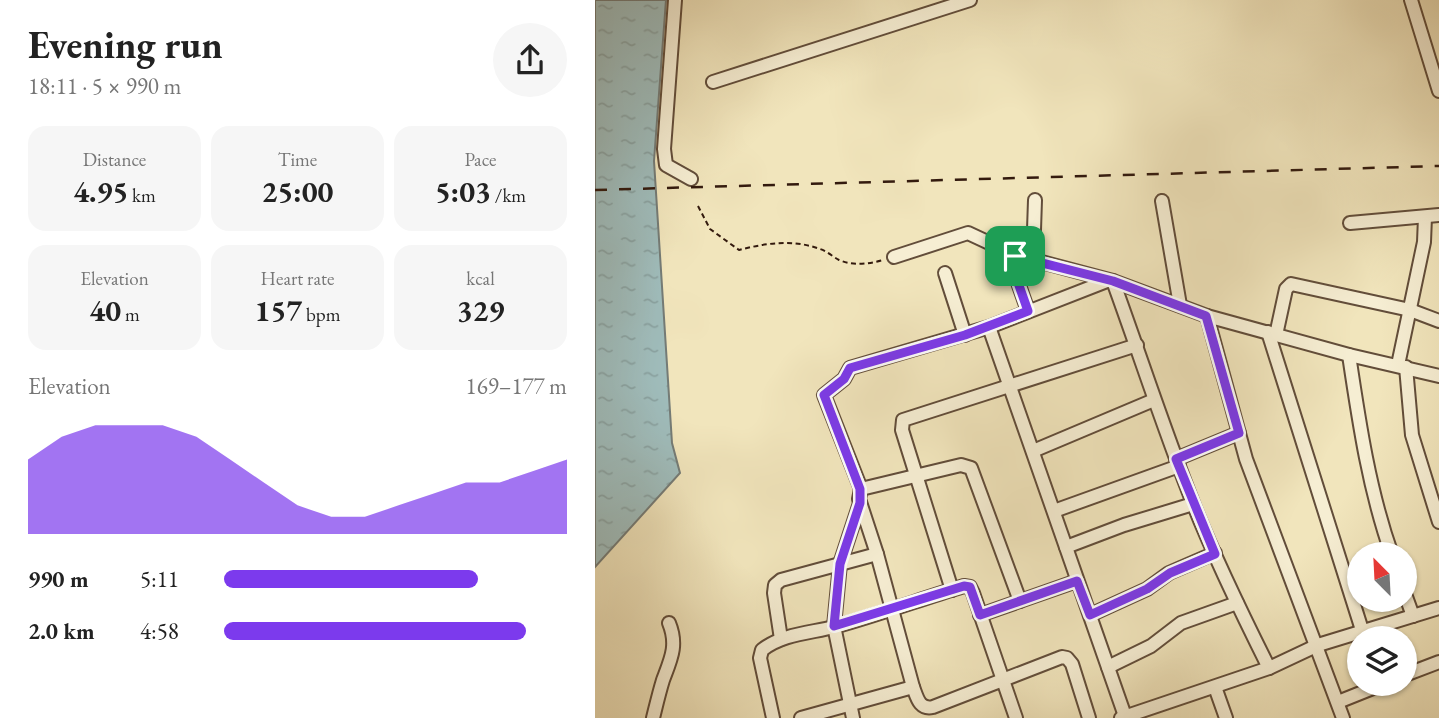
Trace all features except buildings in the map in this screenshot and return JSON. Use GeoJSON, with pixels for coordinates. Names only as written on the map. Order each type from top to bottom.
{"type":"FeatureCollection","features":[{"type":"Feature","properties":{"kind":"street"},"geometry":{"type":"LineString","coordinates":[[675,0],[664,149],[666,165],[691,179]]}},
{"type":"Feature","properties":{"kind":"street"},"geometry":{"type":"LineString","coordinates":[[713,82],[970,0]]}},
{"type":"Feature","properties":{"kind":"street"},"geometry":{"type":"LineString","coordinates":[[1411,0],[1433,51],[1439,91]]}},
{"type":"Feature","properties":{"kind":"street"},"geometry":{"type":"LineString","coordinates":[[1033,260],[1035,200]]}},
{"type":"Feature","properties":{"kind":"street"},"geometry":{"type":"LineString","coordinates":[[1162,201],[1180,305]]}},
{"type":"Feature","properties":{"kind":"street"},"geometry":{"type":"LineString","coordinates":[[1350,223],[1439,215]]}},
{"type":"Feature","properties":{"kind":"street"},"geometry":{"type":"LineString","coordinates":[[1425,217],[1425,242],[1410,310],[1402,366],[1412,435],[1439,522]]}},
{"type":"Feature","properties":{"kind":"street"},"geometry":{"type":"LineString","coordinates":[[894,257],[968,233],[1015,256],[1110,281],[1206,316],[1349,355],[1439,376]]}},
{"type":"Feature","properties":{"kind":"street"},"geometry":{"type":"LineString","coordinates":[[1015,256],[1016,277],[1028,311]]}},
{"type":"Feature","properties":{"kind":"street"},"geometry":{"type":"LineString","coordinates":[[945,272],[965,335]]}},
{"type":"Feature","properties":{"kind":"street"},"geometry":{"type":"LineString","coordinates":[[1089,718],[1072,664],[1062,657],[927,708],[919,701],[860,496],[824,395],[844,379],[850,368],[989,327],[1110,281]]}},
{"type":"Feature","properties":{"kind":"street"},"geometry":{"type":"LineString","coordinates":[[1110,281],[1137,345],[1154,401],[1193,504],[1269,668]]}},
{"type":"Feature","properties":{"kind":"street"},"geometry":{"type":"LineString","coordinates":[[1361,626],[1272,333],[1286,289],[1291,284],[1410,310],[1439,321]]}},
{"type":"Feature","properties":{"kind":"street"},"geometry":{"type":"LineString","coordinates":[[1206,316],[1246,459],[1318,645],[1343,718]]}},
{"type":"Feature","properties":{"kind":"street"},"geometry":{"type":"LineString","coordinates":[[989,327],[1123,717],[1269,668],[1318,645],[1347,635]]}},
{"type":"Feature","properties":{"kind":"street"},"geometry":{"type":"LineString","coordinates":[[952,590],[902,429],[903,420],[1137,345]]}},
{"type":"Feature","properties":{"kind":"street"},"geometry":{"type":"LineString","coordinates":[[1349,355],[1360,430],[1387,542]]}},
{"type":"Feature","properties":{"kind":"street"},"geometry":{"type":"LineString","coordinates":[[1033,451],[1154,401]]}},
{"type":"Feature","properties":{"kind":"street"},"geometry":{"type":"LineString","coordinates":[[1054,510],[1177,462],[1239,433]]}},
{"type":"Feature","properties":{"kind":"street"},"geometry":{"type":"LineString","coordinates":[[860,496],[917,476],[961,465],[971,468],[1020,601]]}},
{"type":"Feature","properties":{"kind":"street"},"geometry":{"type":"LineString","coordinates":[[853,718],[834,626],[840,564],[860,496]]}},
{"type":"Feature","properties":{"kind":"street"},"geometry":{"type":"LineString","coordinates":[[1066,547],[1124,524],[1193,504]]}},
{"type":"Feature","properties":{"kind":"street"},"geometry":{"type":"LineString","coordinates":[[781,639],[775,585],[781,580],[877,554]]}},
{"type":"Feature","properties":{"kind":"street"},"geometry":{"type":"LineString","coordinates":[[1090,615],[1147,589],[1170,573],[1215,554]]}},
{"type":"Feature","properties":{"kind":"street"},"geometry":{"type":"LineString","coordinates":[[980,615],[1077,581]]}},
{"type":"Feature","properties":{"kind":"street"},"geometry":{"type":"LineString","coordinates":[[773,718],[760,658],[762,649],[781,639],[970,587],[1016,718]]}},
{"type":"Feature","properties":{"kind":"street"},"geometry":{"type":"LineString","coordinates":[[1108,667],[1151,646],[1181,623],[1237,603]]}},
{"type":"Feature","properties":{"kind":"street"},"geometry":{"type":"LineString","coordinates":[[1377,626],[1439,608]]}},
{"type":"Feature","properties":{"kind":"street"},"geometry":{"type":"LineString","coordinates":[[1412,612],[1413,616]]}},
{"type":"Feature","properties":{"kind":"street"},"geometry":{"type":"LineString","coordinates":[[653,718],[675,643],[669,622]]}},
{"type":"Feature","properties":{"kind":"street"},"geometry":{"type":"LineString","coordinates":[[1417,670],[1439,662]]}},
{"type":"Feature","properties":{"kind":"street"},"geometry":{"type":"LineString","coordinates":[[801,718],[913,687]]}},
{"type":"Feature","properties":{"kind":"street"},"geometry":{"type":"LineString","coordinates":[[1215,687],[1226,718]]}},
{"type":"Feature","properties":{"kind":"street"},"geometry":{"type":"LineString","coordinates":[[1338,702],[1353,696]]}},
{"type":"Feature","properties":{"kind":"path"},"geometry":{"type":"LineString","coordinates":[[698,206],[710,229],[739,250],[772,242],[822,249],[842,261],[868,264],[894,257]]}},
{"type":"Feature","properties":{"kind":"water"},"geometry":{"type":"Polygon","coordinates":[[[595,0],[666,0],[654,161],[672,443],[680,473],[595,567],[595,0]]]}},
{"type":"Feature","properties":{"kind":"railway"},"geometry":{"type":"LineString","coordinates":[[595,190],[1439,166]]}},
{"type":"Feature","properties":{"kind":"route"},"geometry":{"type":"LineString","coordinates":[[1015,256],[1113,281],[1206,316],[1239,433],[1176,459],[1215,554],[1170,573],[1147,589],[1090,615],[1077,581],[980,615],[974,593],[970,587],[964,586],[834,626],[840,564],[860,503],[860,489],[824,395],[844,379],[850,368],[965,335],[1028,311],[1016,277],[1015,256]]}}]}
